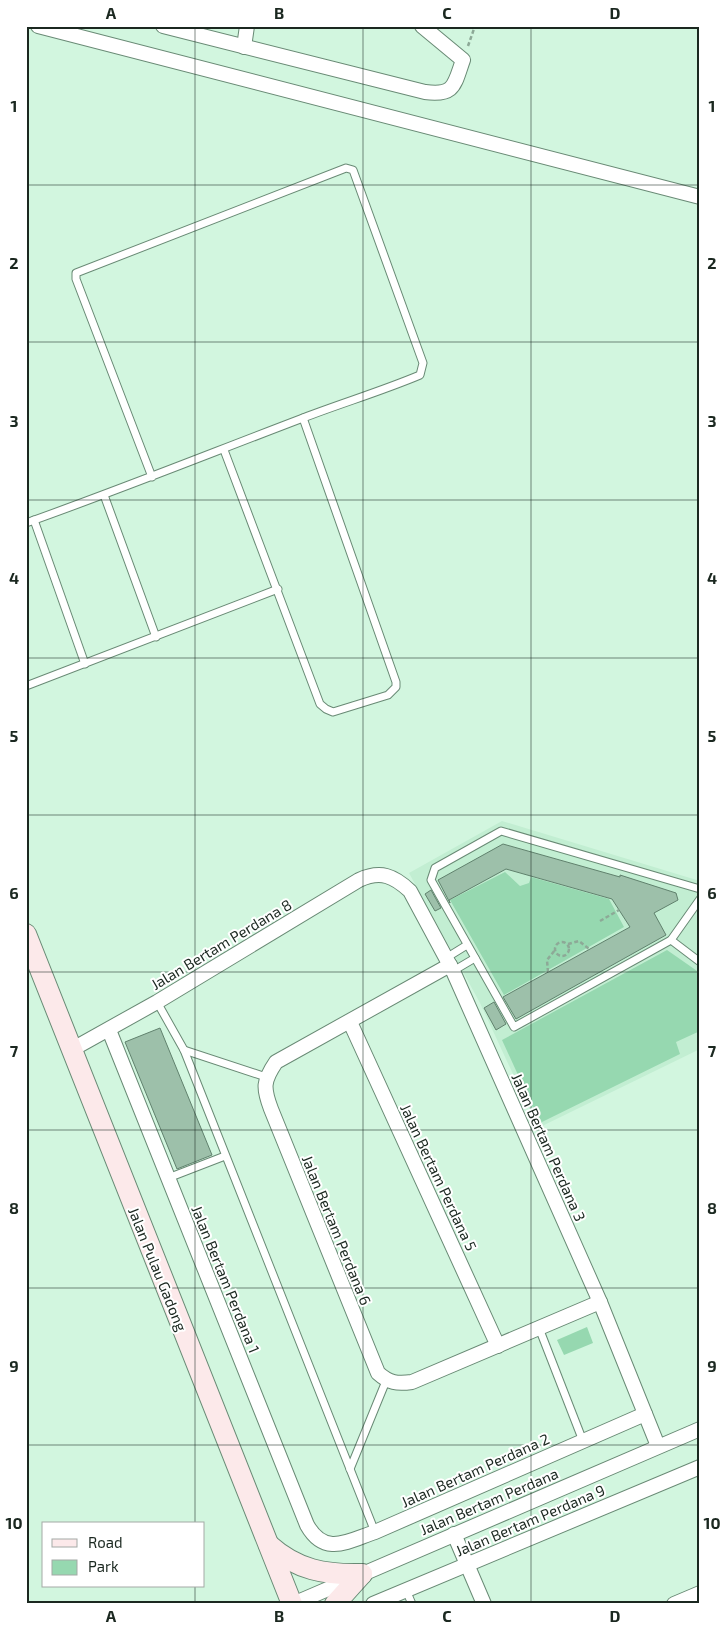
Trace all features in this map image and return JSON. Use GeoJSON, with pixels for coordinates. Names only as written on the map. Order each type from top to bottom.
{"type":"FeatureCollection","features":[{"type":"Feature","properties":{"kind":"main road","name":"Jalan Pulau Gadong"},"geometry":{"type":"LineString","coordinates":[[26,934],[70,1050],[292,1604]]}},
{"type":"Feature","properties":{"kind":"main road"},"geometry":{"type":"LineString","coordinates":[[268,1544],[288,1560],[313,1571],[327,1574],[362,1574]]}},
{"type":"Feature","properties":{"kind":"main road"},"geometry":{"type":"LineString","coordinates":[[335,1604],[362,1574]]}},
{"type":"Feature","properties":{"kind":"street"},"geometry":{"type":"LineString","coordinates":[[38,26],[700,197]]}},
{"type":"Feature","properties":{"kind":"street"},"geometry":{"type":"LineString","coordinates":[[163,26],[436,93],[446,92],[453,88],[463,60],[422,26]]}},
{"type":"Feature","properties":{"kind":"street"},"geometry":{"type":"LineString","coordinates":[[244,47],[247,26]]}},
{"type":"Feature","properties":{"kind":"street","name":"Jalan Bertam Perdana 8"},"geometry":{"type":"LineString","coordinates":[[70,1050],[157,1002],[359,880],[369,875],[390,875]]}},
{"type":"Feature","properties":{"kind":"street","name":"Jalan Bertam Perdana 3"},"geometry":{"type":"LineString","coordinates":[[390,875],[410,891],[449,965],[600,1302],[658,1446]]}},
{"type":"Feature","properties":{"kind":"street"},"geometry":{"type":"LineString","coordinates":[[266,1077],[276,1062],[449,965]]}},
{"type":"Feature","properties":{"kind":"street","name":"Jalan Bertam Perdana 5"},"geometry":{"type":"LineString","coordinates":[[350,1022],[498,1346]]}},
{"type":"Feature","properties":{"kind":"street","name":"Jalan Bertam Perdana 1"},"geometry":{"type":"LineString","coordinates":[[109,1030],[307,1525],[316,1538]]}},
{"type":"Feature","properties":{"kind":"street","name":"Jalan Bertam Perdana 6"},"geometry":{"type":"LineString","coordinates":[[266,1077],[264,1092],[270,1109],[378,1373],[392,1382]]}},
{"type":"Feature","properties":{"kind":"street"},"geometry":{"type":"LineString","coordinates":[[392,1382],[412,1382],[600,1302]]}},
{"type":"Feature","properties":{"kind":"street","name":"Jalan Bertam Perdana 2"},"geometry":{"type":"LineString","coordinates":[[316,1538],[330,1544],[339,1544],[375,1532],[645,1414]]}},
{"type":"Feature","properties":{"kind":"street","name":"Jalan Bertam Perdana"},"geometry":{"type":"LineString","coordinates":[[292,1604],[700,1429]]}},
{"type":"Feature","properties":{"kind":"street","name":"Jalan Bertam Perdana 9"},"geometry":{"type":"LineString","coordinates":[[374,1604],[700,1467]]}},
{"type":"Feature","properties":{"kind":"street"},"geometry":{"type":"LineString","coordinates":[[454,1534],[484,1604]]}},
{"type":"Feature","properties":{"kind":"street"},"geometry":{"type":"LineString","coordinates":[[674,1604],[700,1593]]}},
{"type":"Feature","properties":{"kind":"lane"},"geometry":{"type":"LineString","coordinates":[[26,523],[104,495],[152,477],[224,450],[303,418],[420,375],[423,368],[356,173],[349,168],[76,273],[75,276],[152,477]]}},
{"type":"Feature","properties":{"kind":"lane"},"geometry":{"type":"LineString","coordinates":[[224,450],[320,704],[333,712],[393,691],[396,682],[303,418]]}},
{"type":"Feature","properties":{"kind":"lane"},"geometry":{"type":"LineString","coordinates":[[104,495],[156,637]]}},
{"type":"Feature","properties":{"kind":"lane"},"geometry":{"type":"LineString","coordinates":[[34,520],[85,664]]}},
{"type":"Feature","properties":{"kind":"lane"},"geometry":{"type":"LineString","coordinates":[[26,686],[278,589]]}},
{"type":"Feature","properties":{"kind":"lane"},"geometry":{"type":"LineString","coordinates":[[700,889],[501,831],[435,868],[431,880],[514,1027],[671,940],[700,899]]}},
{"type":"Feature","properties":{"kind":"lane"},"geometry":{"type":"LineString","coordinates":[[671,940],[700,962]]}},
{"type":"Feature","properties":{"kind":"lane"},"geometry":{"type":"LineString","coordinates":[[449,965],[467,945]]}},
{"type":"Feature","properties":{"kind":"lane"},"geometry":{"type":"LineString","coordinates":[[449,965],[475,958]]}},
{"type":"Feature","properties":{"kind":"lane"},"geometry":{"type":"LineString","coordinates":[[157,1002],[184,1050],[375,1532]]}},
{"type":"Feature","properties":{"kind":"lane"},"geometry":{"type":"LineString","coordinates":[[184,1050],[266,1077]]}},
{"type":"Feature","properties":{"kind":"lane"},"geometry":{"type":"LineString","coordinates":[[168,1178],[226,1156]]}},
{"type":"Feature","properties":{"kind":"lane"},"geometry":{"type":"LineString","coordinates":[[538,1328],[583,1441]]}},
{"type":"Feature","properties":{"kind":"lane"},"geometry":{"type":"LineString","coordinates":[[350,1469],[392,1382]]}},
{"type":"Feature","properties":{"kind":"lane"},"geometry":{"type":"LineString","coordinates":[[406,1590],[412,1604]]}},
{"type":"Feature","properties":{"kind":"path"},"geometry":{"type":"LineString","coordinates":[[463,60],[475,26]]}},
{"type":"Feature","properties":{"kind":"path"},"geometry":{"type":"LineString","coordinates":[[600,921],[619,910]]}},
{"type":"Feature","properties":{"kind":"path"},"geometry":{"type":"LineString","coordinates":[[548,972],[546,960],[559,942],[568,944],[579,941],[589,949]]}},
{"type":"Feature","properties":{"kind":"path"},"geometry":{"type":"LineString","coordinates":[[555,950],[559,955],[566,955],[570,951],[568,944]]}},
{"type":"Feature","properties":{"kind":"shaded area"},"geometry":{"type":"Polygon","coordinates":[[[502,821],[700,881],[700,1049],[538,1128],[480,1003],[409,873],[502,821]]]}},
{"type":"Feature","properties":{"kind":"green space"},"geometry":{"type":"Polygon","coordinates":[[[505,872],[520,886],[529,883],[531,877],[609,899],[624,927],[504,995],[450,900],[505,872]]]}},
{"type":"Feature","properties":{"kind":"green space"},"geometry":{"type":"Polygon","coordinates":[[[667,950],[700,973],[700,1031],[676,1042],[680,1054],[540,1123],[502,1040],[667,950]]]}},
{"type":"Feature","properties":{"kind":"green space"},"geometry":{"type":"Polygon","coordinates":[[[587,1327],[593,1343],[564,1355],[557,1340],[587,1327]]]}},
{"type":"Feature","properties":{"kind":"building"},"geometry":{"type":"Polygon","coordinates":[[[503,844],[620,877],[620,875],[676,893],[678,900],[654,913],[666,935],[516,1019],[503,997],[630,927],[612,899],[506,869],[449,900],[450,903],[438,880],[503,844]]]}},
{"type":"Feature","properties":{"kind":"building"},"geometry":{"type":"Polygon","coordinates":[[[431,890],[441,908],[435,911],[425,894],[431,890]]]}},
{"type":"Feature","properties":{"kind":"building"},"geometry":{"type":"Polygon","coordinates":[[[494,1002],[506,1024],[496,1030],[484,1008],[494,1002]]]}},
{"type":"Feature","properties":{"kind":"building"},"geometry":{"type":"Polygon","coordinates":[[[160,1028],[212,1155],[177,1169],[125,1042],[160,1028]]]}}]}
